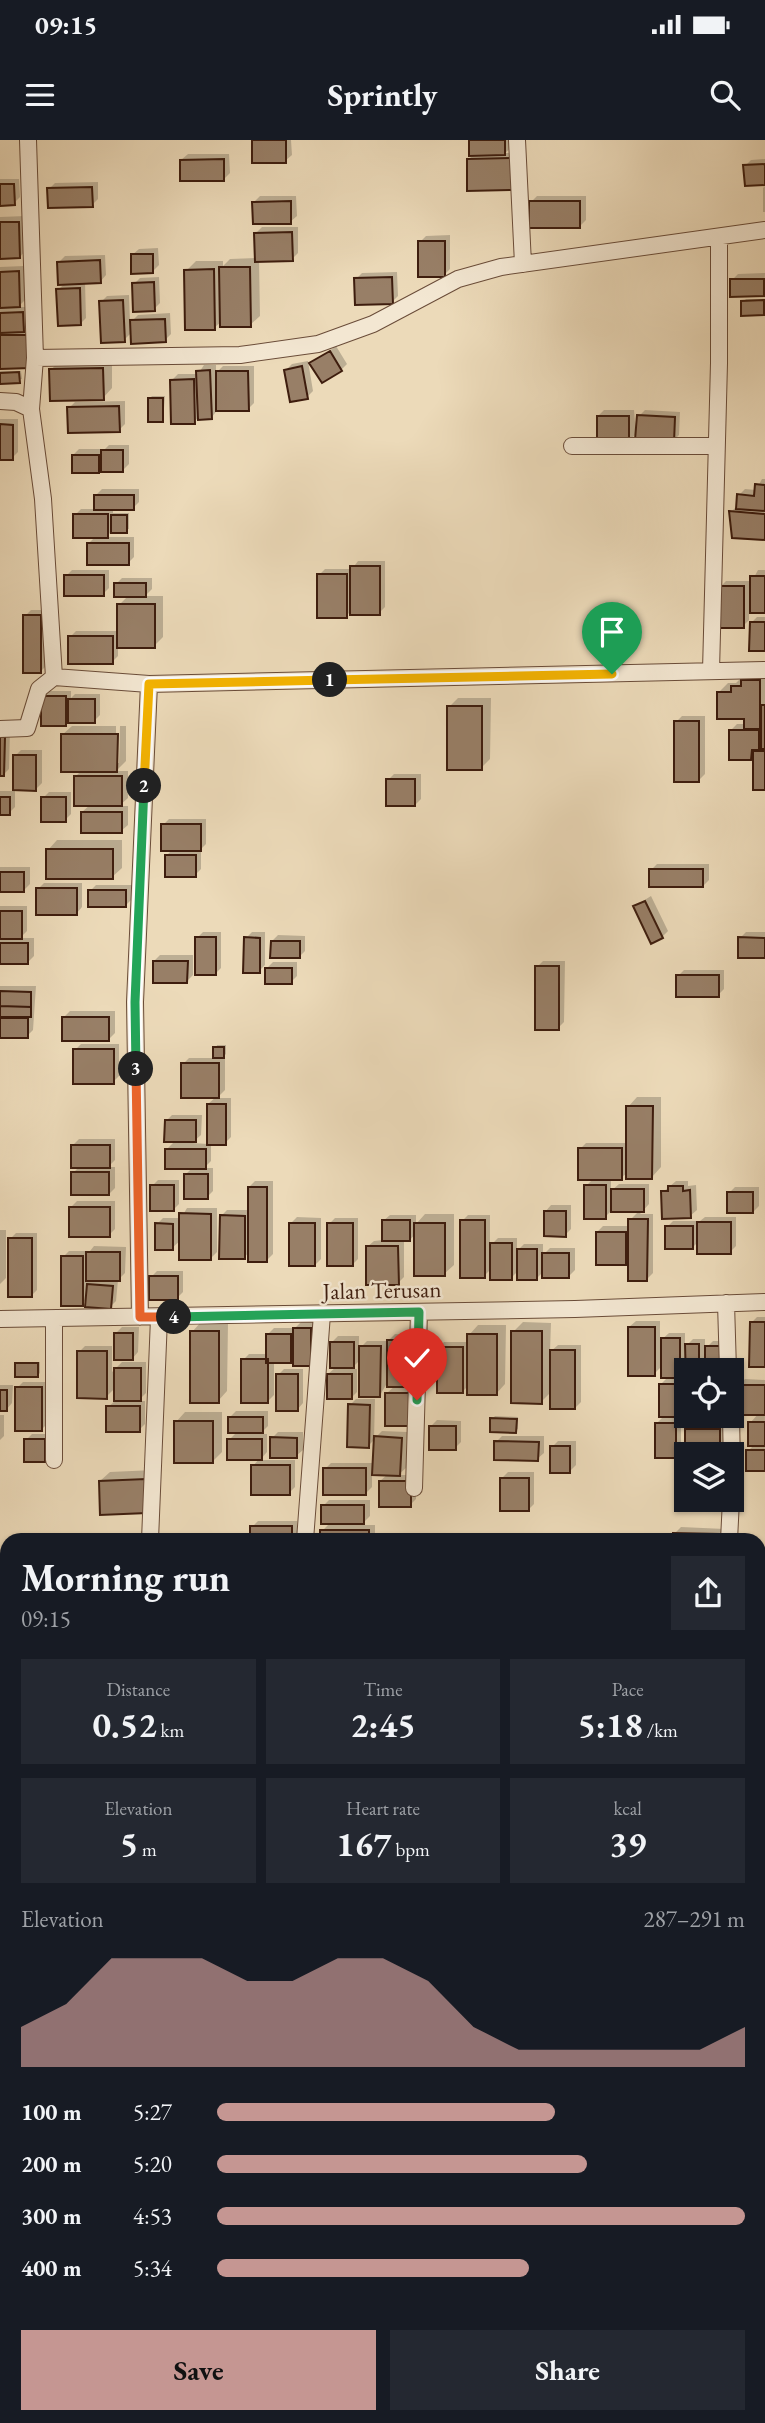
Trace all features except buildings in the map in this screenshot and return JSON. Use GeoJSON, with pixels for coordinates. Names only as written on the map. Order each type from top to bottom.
{"type":"FeatureCollection","features":[{"type":"Feature","properties":{"kind":"street"},"geometry":{"type":"LineString","coordinates":[[28,140],[35,358],[31,409],[43,499],[54,677]]}},
{"type":"Feature","properties":{"kind":"street"},"geometry":{"type":"LineString","coordinates":[[517,140],[523,264]]}},
{"type":"Feature","properties":{"kind":"street"},"geometry":{"type":"LineString","coordinates":[[35,358],[240,355],[318,344],[373,324],[458,279],[523,264],[719,241],[765,230]]}},
{"type":"Feature","properties":{"kind":"street"},"geometry":{"type":"LineString","coordinates":[[711,671],[719,241]]}},
{"type":"Feature","properties":{"kind":"street"},"geometry":{"type":"LineString","coordinates":[[0,401],[16,402],[31,409]]}},
{"type":"Feature","properties":{"kind":"street"},"geometry":{"type":"LineString","coordinates":[[572,446],[716,446]]}},
{"type":"Feature","properties":{"kind":"street"},"geometry":{"type":"LineString","coordinates":[[0,729],[27,728],[39,689],[54,677],[149,684],[765,670]]}},
{"type":"Feature","properties":{"kind":"street"},"geometry":{"type":"LineString","coordinates":[[140,1317],[135,1002],[149,684]]}},
{"type":"Feature","properties":{"kind":"street","name":"Jalan Terusan"},"geometry":{"type":"LineString","coordinates":[[0,1319],[159,1318],[765,1302]]}},
{"type":"Feature","properties":{"kind":"street"},"geometry":{"type":"LineString","coordinates":[[726,1303],[728,1358]]}},
{"type":"Feature","properties":{"kind":"street"},"geometry":{"type":"LineString","coordinates":[[414,1488],[419,1312]]}},
{"type":"Feature","properties":{"kind":"street"},"geometry":{"type":"LineString","coordinates":[[306,1533],[322,1314]]}},
{"type":"Feature","properties":{"kind":"street"},"geometry":{"type":"LineString","coordinates":[[150,1533],[159,1318]]}},
{"type":"Feature","properties":{"kind":"street"},"geometry":{"type":"LineString","coordinates":[[54,1319],[54,1460]]}},
{"type":"Feature","properties":{"kind":"street"},"geometry":{"type":"LineString","coordinates":[[729,1533],[730,1512]]}},
{"type":"Feature","properties":{"kind":"route"},"geometry":{"type":"LineString","coordinates":[[417,1400],[419,1312],[140,1317],[135,1002],[149,684],[612,674]]}}]}
